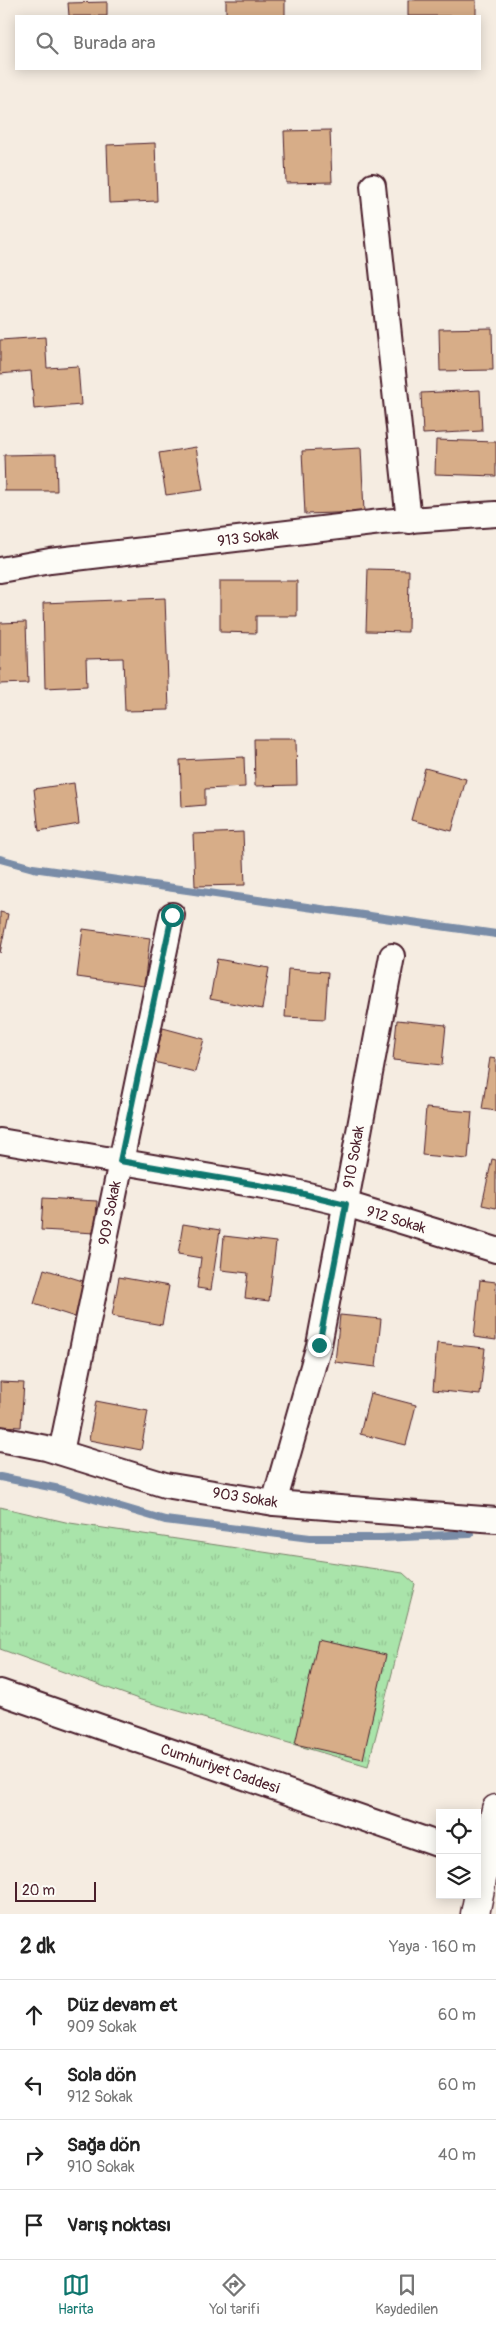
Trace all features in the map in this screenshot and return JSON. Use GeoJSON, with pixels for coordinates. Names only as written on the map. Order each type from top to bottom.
{"type":"FeatureCollection","features":[{"type":"Feature","properties":{"kind":"highway"},"geometry":{"type":"LineString","coordinates":[[481,1859],[496,1809]]}},
{"type":"Feature","properties":{"kind":"highway"},"geometry":{"type":"LineString","coordinates":[[474,1914],[476,1899]]}},
{"type":"Feature","properties":{"kind":"street"},"geometry":{"type":"LineString","coordinates":[[373,186],[409,520]]}},
{"type":"Feature","properties":{"kind":"street","name":"913 Sokak"},"geometry":{"type":"LineString","coordinates":[[0,570],[50,561],[409,520],[496,514]]}},
{"type":"Feature","properties":{"kind":"street","name":"909 Sokak"},"geometry":{"type":"LineString","coordinates":[[60,1452],[172,915]]}},
{"type":"Feature","properties":{"kind":"street","name":"910 Sokak"},"geometry":{"type":"LineString","coordinates":[[274,1503],[319,1345],[392,956]]}},
{"type":"Feature","properties":{"kind":"street","name":"912 Sokak"},"geometry":{"type":"LineString","coordinates":[[0,1141],[287,1190],[346,1204],[496,1250]]}},
{"type":"Feature","properties":{"kind":"street","name":"903 Sokak"},"geometry":{"type":"LineString","coordinates":[[0,1439],[60,1452],[165,1485],[274,1503],[496,1520]]}},
{"type":"Feature","properties":{"kind":"street","name":"Cumhuriyet Caddesi"},"geometry":{"type":"LineString","coordinates":[[0,1692],[436,1844]]}},
{"type":"Feature","properties":{"kind":"green space"},"geometry":{"type":"Polygon","coordinates":[[[0,1507],[70,1523],[403,1573],[415,1584],[368,1766],[141,1700],[0,1649],[0,1507]]]}},
{"type":"Feature","properties":{"kind":"building"},"geometry":{"type":"Polygon","coordinates":[[[226,0],[285,0],[285,15],[226,15],[226,0]]]}},
{"type":"Feature","properties":{"kind":"building"},"geometry":{"type":"Polygon","coordinates":[[[408,0],[476,0],[476,15],[408,15],[408,0]]]}},
{"type":"Feature","properties":{"kind":"building"},"geometry":{"type":"Polygon","coordinates":[[[107,2],[107,15],[69,15],[68,3],[107,2]]]}},
{"type":"Feature","properties":{"kind":"building"},"geometry":{"type":"Polygon","coordinates":[[[330,130],[332,182],[286,183],[284,131],[330,130]]]}},
{"type":"Feature","properties":{"kind":"building"},"geometry":{"type":"Polygon","coordinates":[[[155,143],[157,201],[109,203],[107,145],[155,143]]]}},
{"type":"Feature","properties":{"kind":"building"},"geometry":{"type":"Polygon","coordinates":[[[492,328],[493,370],[440,371],[439,329],[492,328]]]}},
{"type":"Feature","properties":{"kind":"building"},"geometry":{"type":"Polygon","coordinates":[[[45,337],[47,368],[78,366],[81,405],[34,409],[31,371],[0,374],[0,340],[45,337]]]}},
{"type":"Feature","properties":{"kind":"building"},"geometry":{"type":"Polygon","coordinates":[[[480,390],[482,431],[423,434],[421,393],[480,390]]]}},
{"type":"Feature","properties":{"kind":"building"},"geometry":{"type":"Polygon","coordinates":[[[436,440],[496,442],[496,476],[435,474],[436,440]]]}},
{"type":"Feature","properties":{"kind":"building"},"geometry":{"type":"Polygon","coordinates":[[[196,447],[203,490],[166,495],[159,453],[196,447]]]}},
{"type":"Feature","properties":{"kind":"building"},"geometry":{"type":"Polygon","coordinates":[[[361,448],[364,512],[305,514],[302,451],[361,448]]]}},
{"type":"Feature","properties":{"kind":"building"},"geometry":{"type":"Polygon","coordinates":[[[56,454],[57,491],[5,491],[4,455],[56,454]]]}},
{"type":"Feature","properties":{"kind":"building"},"geometry":{"type":"Polygon","coordinates":[[[368,569],[409,570],[408,632],[366,631],[368,569]]]}},
{"type":"Feature","properties":{"kind":"building"},"geometry":{"type":"Polygon","coordinates":[[[220,581],[297,581],[297,616],[256,616],[256,633],[220,632],[220,581]]]}},
{"type":"Feature","properties":{"kind":"building"},"geometry":{"type":"Polygon","coordinates":[[[165,598],[169,710],[125,711],[123,658],[86,659],[87,686],[45,688],[43,603],[165,598]]]}},
{"type":"Feature","properties":{"kind":"building"},"geometry":{"type":"Polygon","coordinates":[[[26,622],[28,683],[0,684],[0,623],[26,622]]]}},
{"type":"Feature","properties":{"kind":"building"},"geometry":{"type":"Polygon","coordinates":[[[254,739],[296,739],[297,785],[255,786],[254,739]]]}},
{"type":"Feature","properties":{"kind":"building"},"geometry":{"type":"Polygon","coordinates":[[[244,757],[245,787],[205,789],[205,805],[182,807],[180,760],[244,757]]]}},
{"type":"Feature","properties":{"kind":"building"},"geometry":{"type":"Polygon","coordinates":[[[425,768],[466,779],[452,831],[411,820],[425,768]]]}},
{"type":"Feature","properties":{"kind":"building"},"geometry":{"type":"Polygon","coordinates":[[[74,783],[79,824],[39,831],[34,789],[74,783]]]}},
{"type":"Feature","properties":{"kind":"building"},"geometry":{"type":"Polygon","coordinates":[[[243,832],[245,885],[195,886],[193,834],[243,832]]]}},
{"type":"Feature","properties":{"kind":"building"},"geometry":{"type":"Polygon","coordinates":[[[0,912],[8,914],[0,953],[0,912]]]}},
{"type":"Feature","properties":{"kind":"building"},"geometry":{"type":"Polygon","coordinates":[[[83,929],[150,938],[144,986],[77,977],[83,929]]]}},
{"type":"Feature","properties":{"kind":"building"},"geometry":{"type":"Polygon","coordinates":[[[217,959],[269,968],[262,1009],[210,999],[217,959]]]}},
{"type":"Feature","properties":{"kind":"building"},"geometry":{"type":"Polygon","coordinates":[[[288,969],[328,972],[325,1019],[285,1017],[288,969]]]}},
{"type":"Feature","properties":{"kind":"building"},"geometry":{"type":"Polygon","coordinates":[[[397,1020],[446,1025],[442,1065],[393,1060],[397,1020]]]}},
{"type":"Feature","properties":{"kind":"building"},"geometry":{"type":"Polygon","coordinates":[[[163,1028],[204,1039],[195,1072],[154,1062],[163,1028]]]}},
{"type":"Feature","properties":{"kind":"building"},"geometry":{"type":"Polygon","coordinates":[[[490,1058],[496,1059],[496,1111],[482,1109],[490,1058]]]}},
{"type":"Feature","properties":{"kind":"building"},"geometry":{"type":"Polygon","coordinates":[[[426,1108],[472,1112],[468,1159],[422,1155],[426,1108]]]}},
{"type":"Feature","properties":{"kind":"building"},"geometry":{"type":"Polygon","coordinates":[[[492,1159],[496,1160],[496,1208],[482,1205],[492,1159]]]}},
{"type":"Feature","properties":{"kind":"building"},"geometry":{"type":"Polygon","coordinates":[[[43,1198],[97,1201],[95,1233],[41,1230],[43,1198]]]}},
{"type":"Feature","properties":{"kind":"building"},"geometry":{"type":"Polygon","coordinates":[[[183,1224],[220,1230],[211,1290],[197,1288],[201,1258],[178,1254],[183,1224]]]}},
{"type":"Feature","properties":{"kind":"building"},"geometry":{"type":"Polygon","coordinates":[[[224,1236],[276,1242],[269,1301],[245,1298],[248,1273],[221,1270],[224,1236]]]}},
{"type":"Feature","properties":{"kind":"building"},"geometry":{"type":"Polygon","coordinates":[[[44,1269],[86,1282],[75,1317],[34,1304],[44,1269]]]}},
{"type":"Feature","properties":{"kind":"building"},"geometry":{"type":"Polygon","coordinates":[[[119,1277],[169,1286],[162,1325],[112,1316],[119,1277]]]}},
{"type":"Feature","properties":{"kind":"building"},"geometry":{"type":"Polygon","coordinates":[[[480,1280],[496,1282],[496,1340],[474,1337],[480,1280]]]}},
{"type":"Feature","properties":{"kind":"building"},"geometry":{"type":"Polygon","coordinates":[[[340,1315],[381,1319],[376,1367],[335,1362],[340,1315]]]}},
{"type":"Feature","properties":{"kind":"building"},"geometry":{"type":"Polygon","coordinates":[[[437,1343],[485,1348],[480,1395],[433,1390],[437,1343]]]}},
{"type":"Feature","properties":{"kind":"building"},"geometry":{"type":"Polygon","coordinates":[[[0,1382],[24,1383],[21,1427],[0,1426],[0,1382]]]}},
{"type":"Feature","properties":{"kind":"building"},"geometry":{"type":"Polygon","coordinates":[[[370,1393],[416,1405],[406,1445],[360,1434],[370,1393]]]}},
{"type":"Feature","properties":{"kind":"building"},"geometry":{"type":"Polygon","coordinates":[[[96,1401],[148,1411],[141,1450],[89,1440],[96,1401]]]}},
{"type":"Feature","properties":{"kind":"building"},"geometry":{"type":"Polygon","coordinates":[[[318,1640],[386,1655],[363,1759],[295,1744],[318,1640]]]}},
{"type":"Feature","properties":{"kind":"waterway"},"geometry":{"type":"LineString","coordinates":[[0,859],[33,868],[496,934]]}},
{"type":"Feature","properties":{"kind":"waterway"},"geometry":{"type":"LineString","coordinates":[[0,1477],[60,1489],[165,1520],[310,1538],[382,1538],[470,1534]]}},
{"type":"Feature","properties":{"kind":"route"},"geometry":{"type":"LineString","coordinates":[[172,915],[120,1161],[287,1190],[346,1204],[319,1345]]}}]}
